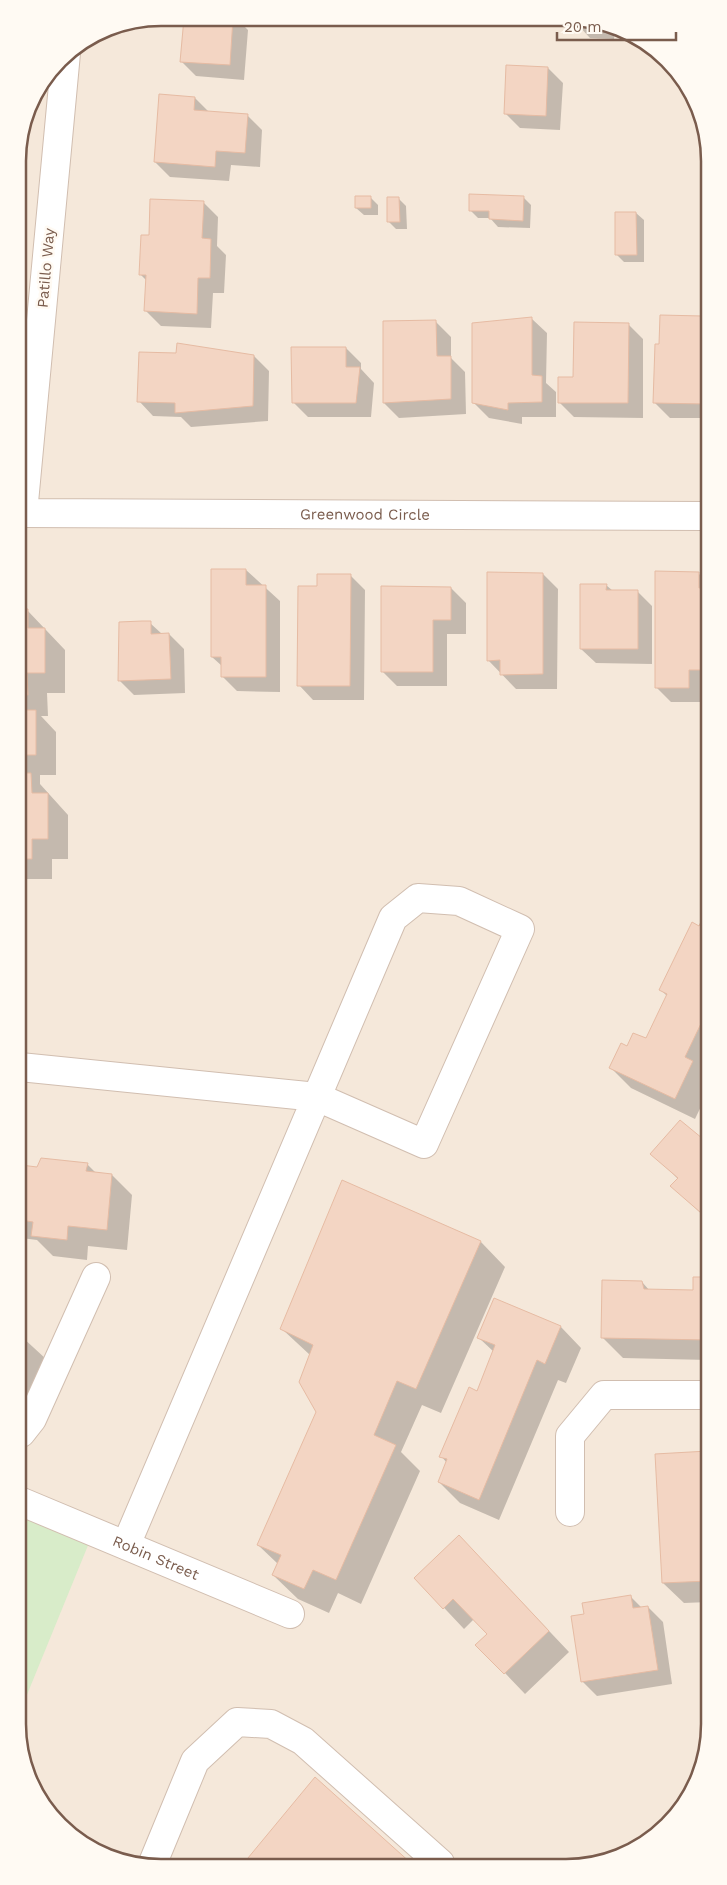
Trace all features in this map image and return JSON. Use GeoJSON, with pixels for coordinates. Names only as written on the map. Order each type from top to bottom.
{"type":"FeatureCollection","features":[{"type":"Feature","properties":{"kind":"street","name":"Patillo Way"},"geometry":{"type":"LineString","coordinates":[[27,472],[65,67]]}},
{"type":"Feature","properties":{"kind":"street","name":"Greenwood Circle"},"geometry":{"type":"LineString","coordinates":[[27,513],[701,516]]}},
{"type":"Feature","properties":{"kind":"street"},"geometry":{"type":"LineString","coordinates":[[26,1068],[317,1097],[424,1144],[520,929],[458,900],[418,898],[393,918],[317,1097],[126,1545]]}},
{"type":"Feature","properties":{"kind":"street"},"geometry":{"type":"LineString","coordinates":[[26,1426],[32,1419],[96,1277]]}},
{"type":"Feature","properties":{"kind":"street"},"geometry":{"type":"LineString","coordinates":[[570,1512],[570,1436],[604,1395],[700,1394]]}},
{"type":"Feature","properties":{"kind":"street","name":"Robin Street"},"geometry":{"type":"LineString","coordinates":[[26,1504],[290,1614]]}},
{"type":"Feature","properties":{"kind":"street"},"geometry":{"type":"LineString","coordinates":[[155,1859],[195,1760],[237,1722],[271,1724],[303,1741],[436,1859]]}},
{"type":"Feature","properties":{"kind":"shaded area"},"geometry":{"type":"Polygon","coordinates":[[[566,26],[592,29],[626,40],[655,60],[678,86],[687,101],[696,126],[701,161],[700,1733],[694,1767],[687,1784],[667,1813],[655,1825],[633,1841],[601,1854],[566,1859],[144,1858],[118,1852],[101,1845],[72,1825],[54,1806],[44,1791],[31,1759],[26,1724],[27,144],[40,101],[54,79],[72,60],[101,40],[126,31],[152,27],[566,26]]]}},
{"type":"Feature","properties":{"kind":"green space"},"geometry":{"type":"Polygon","coordinates":[[[26,1516],[89,1543],[26,1697],[26,1516]]]}},
{"type":"Feature","properties":{"kind":"building"},"geometry":{"type":"Polygon","coordinates":[[[183,27],[232,27],[230,65],[180,62],[183,27]]]}},
{"type":"Feature","properties":{"kind":"building"},"geometry":{"type":"Polygon","coordinates":[[[506,65],[548,67],[546,116],[504,114],[506,65]]]}},
{"type":"Feature","properties":{"kind":"building"},"geometry":{"type":"Polygon","coordinates":[[[159,94],[195,97],[194,110],[248,114],[245,153],[216,151],[215,167],[154,162],[159,94]]]}},
{"type":"Feature","properties":{"kind":"building"},"geometry":{"type":"Polygon","coordinates":[[[469,194],[524,196],[523,221],[489,219],[489,211],[469,211],[469,194]]]}},
{"type":"Feature","properties":{"kind":"building"},"geometry":{"type":"Polygon","coordinates":[[[355,196],[371,196],[371,208],[355,208],[355,196]]]}},
{"type":"Feature","properties":{"kind":"building"},"geometry":{"type":"Polygon","coordinates":[[[387,197],[399,197],[400,222],[387,222],[387,197]]]}},
{"type":"Feature","properties":{"kind":"building"},"geometry":{"type":"Polygon","coordinates":[[[150,199],[204,201],[202,238],[211,239],[210,278],[198,278],[197,314],[144,311],[146,275],[139,275],[141,235],[149,235],[150,199]]]}},
{"type":"Feature","properties":{"kind":"building"},"geometry":{"type":"Polygon","coordinates":[[[615,212],[636,212],[637,255],[615,255],[615,212]]]}},
{"type":"Feature","properties":{"kind":"building"},"geometry":{"type":"Polygon","coordinates":[[[660,315],[701,316],[701,404],[653,403],[655,344],[659,344],[660,315]]]}},
{"type":"Feature","properties":{"kind":"building"},"geometry":{"type":"Polygon","coordinates":[[[532,317],[532,375],[542,376],[542,402],[508,403],[508,410],[472,403],[472,323],[532,317]]]}},
{"type":"Feature","properties":{"kind":"building"},"geometry":{"type":"Polygon","coordinates":[[[436,320],[437,356],[451,356],[451,399],[383,403],[383,321],[436,320]]]}},
{"type":"Feature","properties":{"kind":"building"},"geometry":{"type":"Polygon","coordinates":[[[574,322],[629,323],[628,403],[558,403],[558,377],[573,377],[574,322]]]}},
{"type":"Feature","properties":{"kind":"building"},"geometry":{"type":"Polygon","coordinates":[[[177,343],[254,355],[253,406],[175,413],[175,403],[137,402],[139,352],[176,353],[177,343]]]}},
{"type":"Feature","properties":{"kind":"building"},"geometry":{"type":"Polygon","coordinates":[[[291,347],[346,347],[346,367],[360,367],[356,403],[292,403],[291,347]]]}},
{"type":"Feature","properties":{"kind":"building"},"geometry":{"type":"Polygon","coordinates":[[[211,569],[246,569],[246,585],[266,585],[266,677],[221,677],[221,657],[211,657],[211,569]]]}},
{"type":"Feature","properties":{"kind":"building"},"geometry":{"type":"Polygon","coordinates":[[[655,571],[699,572],[701,670],[689,670],[689,688],[655,688],[655,571]]]}},
{"type":"Feature","properties":{"kind":"building"},"geometry":{"type":"Polygon","coordinates":[[[487,572],[543,573],[543,674],[500,675],[500,660],[487,661],[487,572]]]}},
{"type":"Feature","properties":{"kind":"building"},"geometry":{"type":"Polygon","coordinates":[[[317,574],[351,574],[350,686],[297,686],[298,586],[317,586],[317,574]]]}},
{"type":"Feature","properties":{"kind":"building"},"geometry":{"type":"Polygon","coordinates":[[[580,584],[607,584],[606,590],[638,590],[638,649],[580,649],[580,584]]]}},
{"type":"Feature","properties":{"kind":"building"},"geometry":{"type":"Polygon","coordinates":[[[381,586],[451,587],[451,620],[433,620],[433,672],[381,672],[381,586]]]}},
{"type":"Feature","properties":{"kind":"building"},"geometry":{"type":"Polygon","coordinates":[[[27,609],[28,628],[45,628],[45,673],[27,673],[27,695],[27,609]]]}},
{"type":"Feature","properties":{"kind":"building"},"geometry":{"type":"Polygon","coordinates":[[[151,621],[151,634],[169,633],[171,679],[118,681],[119,622],[151,621]]]}},
{"type":"Feature","properties":{"kind":"building"},"geometry":{"type":"Polygon","coordinates":[[[27,710],[36,710],[36,755],[27,755],[27,710]]]}},
{"type":"Feature","properties":{"kind":"building"},"geometry":{"type":"Polygon","coordinates":[[[27,773],[31,773],[32,793],[48,793],[48,839],[32,839],[32,859],[27,859],[27,773]]]}},
{"type":"Feature","properties":{"kind":"building"},"geometry":{"type":"Polygon","coordinates":[[[692,922],[699,926],[701,923],[700,1025],[685,1057],[693,1061],[675,1099],[609,1068],[621,1043],[627,1046],[633,1033],[646,1038],[667,994],[659,990],[692,922]]]}},
{"type":"Feature","properties":{"kind":"building"},"geometry":{"type":"Polygon","coordinates":[[[680,1120],[700,1137],[700,1212],[670,1186],[678,1178],[650,1154],[680,1120]]]}},
{"type":"Feature","properties":{"kind":"building"},"geometry":{"type":"Polygon","coordinates":[[[41,1158],[88,1163],[86,1171],[112,1174],[107,1230],[68,1226],[67,1240],[31,1236],[33,1222],[26,1221],[26,1166],[37,1167],[41,1158]]]}},
{"type":"Feature","properties":{"kind":"building"},"geometry":{"type":"Polygon","coordinates":[[[342,1180],[481,1241],[416,1389],[397,1381],[374,1435],[396,1445],[336,1580],[313,1570],[304,1589],[272,1575],[281,1555],[257,1545],[316,1412],[299,1382],[313,1345],[280,1329],[342,1180]]]}},
{"type":"Feature","properties":{"kind":"building"},"geometry":{"type":"Polygon","coordinates":[[[693,1277],[700,1277],[700,1340],[601,1338],[602,1280],[642,1281],[644,1289],[693,1290],[693,1277]]]}},
{"type":"Feature","properties":{"kind":"building"},"geometry":{"type":"Polygon","coordinates":[[[494,1298],[561,1326],[545,1364],[537,1360],[479,1500],[438,1482],[447,1459],[439,1457],[469,1387],[477,1391],[495,1345],[477,1338],[494,1298]]]}},
{"type":"Feature","properties":{"kind":"building"},"geometry":{"type":"Polygon","coordinates":[[[700,1451],[700,1581],[662,1583],[655,1454],[700,1451]]]}},
{"type":"Feature","properties":{"kind":"building"},"geometry":{"type":"Polygon","coordinates":[[[459,1535],[549,1631],[504,1674],[475,1645],[487,1634],[453,1599],[443,1609],[414,1578],[459,1535]]]}},
{"type":"Feature","properties":{"kind":"building"},"geometry":{"type":"Polygon","coordinates":[[[631,1595],[633,1608],[648,1606],[658,1670],[581,1682],[571,1616],[584,1614],[582,1603],[631,1595]]]}},
{"type":"Feature","properties":{"kind":"building"},"geometry":{"type":"Polygon","coordinates":[[[315,1777],[406,1859],[247,1859],[315,1777]]]}}]}
